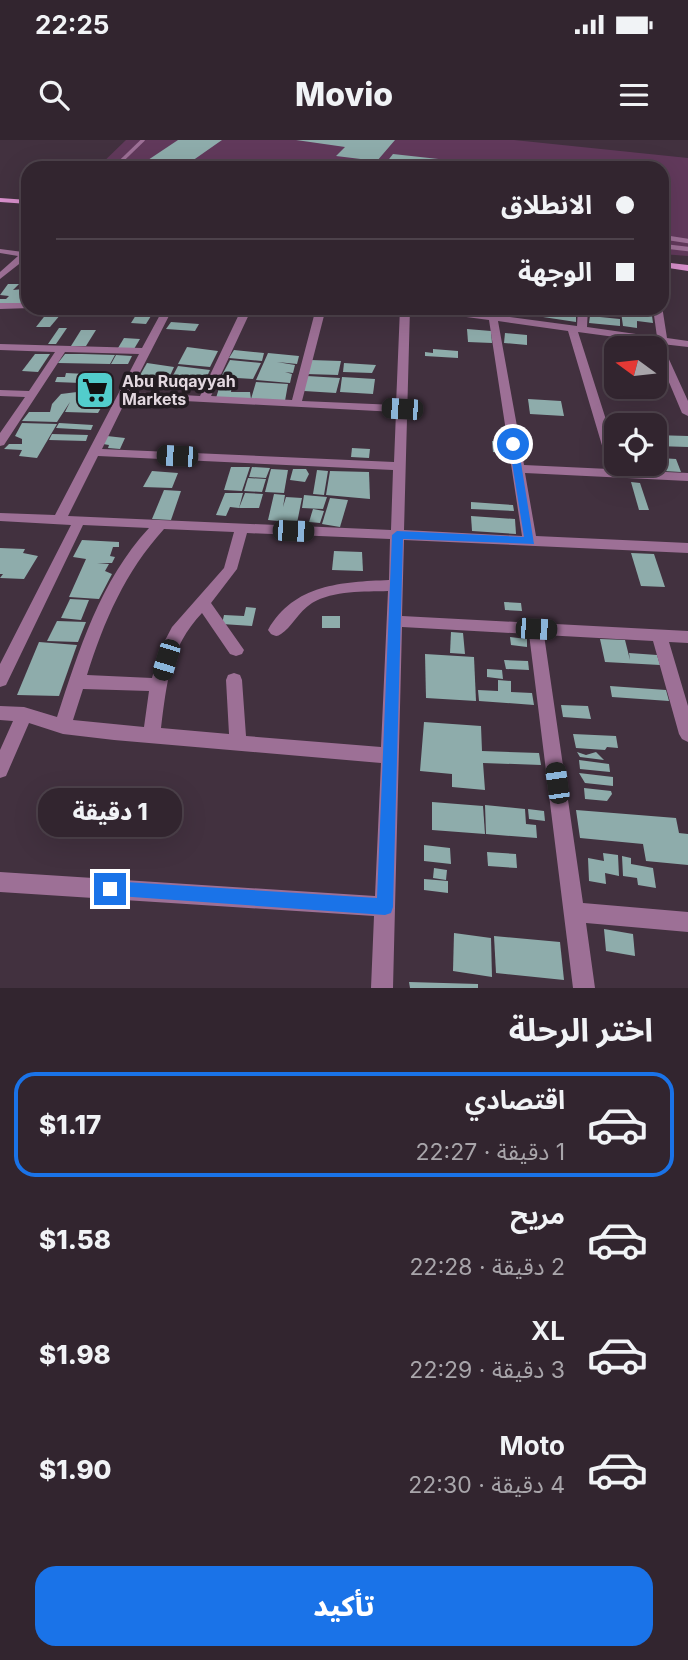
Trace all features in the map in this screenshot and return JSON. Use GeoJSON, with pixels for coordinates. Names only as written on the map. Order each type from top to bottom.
{"type":"FeatureCollection","features":[{"type":"Feature","properties":{"kind":"street"},"geometry":{"type":"LineString","coordinates":[[0,197],[21,199]]}},
{"type":"Feature","properties":{"kind":"street"},"geometry":{"type":"LineString","coordinates":[[0,251],[21,253]]}},
{"type":"Feature","properties":{"kind":"street"},"geometry":{"type":"LineString","coordinates":[[0,276],[21,258]]}},
{"type":"Feature","properties":{"kind":"street"},"geometry":{"type":"LineString","coordinates":[[669,259],[688,261]]}},
{"type":"Feature","properties":{"kind":"street"},"geometry":{"type":"LineString","coordinates":[[669,266],[688,268]]}},
{"type":"Feature","properties":{"kind":"street"},"geometry":{"type":"LineString","coordinates":[[0,306],[21,306]]}},
{"type":"Feature","properties":{"kind":"street"},"geometry":{"type":"LineString","coordinates":[[59,520],[164,315]]}},
{"type":"Feature","properties":{"kind":"street"},"geometry":{"type":"LineString","coordinates":[[204,399],[244,315]]}},
{"type":"Feature","properties":{"kind":"street"},"geometry":{"type":"LineString","coordinates":[[296,404],[319,315]]}},
{"type":"Feature","properties":{"kind":"street"},"geometry":{"type":"LineString","coordinates":[[382,988],[405,315]]}},
{"type":"Feature","properties":{"kind":"street"},"geometry":{"type":"LineString","coordinates":[[530,541],[518,469],[500,315],[629,336]]}},
{"type":"Feature","properties":{"kind":"street"},"geometry":{"type":"LineString","coordinates":[[581,315],[577,329],[604,427]]}},
{"type":"Feature","properties":{"kind":"street"},"geometry":{"type":"LineString","coordinates":[[658,315],[659,336]]}},
{"type":"Feature","properties":{"kind":"street"},"geometry":{"type":"LineString","coordinates":[[667,341],[688,344]]}},
{"type":"Feature","properties":{"kind":"street"},"geometry":{"type":"LineString","coordinates":[[0,347],[146,351]]}},
{"type":"Feature","properties":{"kind":"street"},"geometry":{"type":"LineString","coordinates":[[0,442],[62,349]]}},
{"type":"Feature","properties":{"kind":"street"},"geometry":{"type":"LineString","coordinates":[[667,360],[688,413]]}},
{"type":"Feature","properties":{"kind":"street"},"geometry":{"type":"LineString","coordinates":[[0,393],[32,394]]}},
{"type":"Feature","properties":{"kind":"street"},"geometry":{"type":"LineString","coordinates":[[123,395],[402,409]]}},
{"type":"Feature","properties":{"kind":"street"},"geometry":{"type":"LineString","coordinates":[[94,453],[400,466]]}},
{"type":"Feature","properties":{"kind":"street"},"geometry":{"type":"LineString","coordinates":[[518,469],[604,473]]}},
{"type":"Feature","properties":{"kind":"street"},"geometry":{"type":"LineString","coordinates":[[664,476],[688,477]]}},
{"type":"Feature","properties":{"kind":"street"},"geometry":{"type":"LineString","coordinates":[[0,517],[688,548]]}},
{"type":"Feature","properties":{"kind":"street"},"geometry":{"type":"LineString","coordinates":[[0,680],[79,521]]}},
{"type":"Feature","properties":{"kind":"street"},"geometry":{"type":"LineString","coordinates":[[63,726],[114,587],[149,534],[160,525]]}},
{"type":"Feature","properties":{"kind":"street"},"geometry":{"type":"LineString","coordinates":[[151,735],[159,685],[171,643],[183,623],[228,573],[235,557],[241,528]]}},
{"type":"Feature","properties":{"kind":"street"},"geometry":{"type":"LineString","coordinates":[[276,629],[300,603],[318,595],[346,589],[396,585]]}},
{"type":"Feature","properties":{"kind":"street"},"geometry":{"type":"LineString","coordinates":[[203,603],[236,650]]}},
{"type":"Feature","properties":{"kind":"street"},"geometry":{"type":"LineString","coordinates":[[394,621],[688,637]]}},
{"type":"Feature","properties":{"kind":"street"},"geometry":{"type":"LineString","coordinates":[[536,629],[584,988]]}},
{"type":"Feature","properties":{"kind":"street"},"geometry":{"type":"LineString","coordinates":[[659,636],[688,734]]}},
{"type":"Feature","properties":{"kind":"street"},"geometry":{"type":"LineString","coordinates":[[234,680],[238,743]]}},
{"type":"Feature","properties":{"kind":"street"},"geometry":{"type":"LineString","coordinates":[[78,682],[159,685]]}},
{"type":"Feature","properties":{"kind":"street"},"geometry":{"type":"LineString","coordinates":[[0,713],[24,714],[63,726],[390,755]]}},
{"type":"Feature","properties":{"kind":"street"},"geometry":{"type":"LineString","coordinates":[[0,770],[24,714]]}},
{"type":"Feature","properties":{"kind":"street"},"geometry":{"type":"LineString","coordinates":[[0,882],[385,907]]}},
{"type":"Feature","properties":{"kind":"street"},"geometry":{"type":"LineString","coordinates":[[574,912],[688,922]]}},
{"type":"Feature","properties":{"kind":"lane"},"geometry":{"type":"LineString","coordinates":[[121,161],[143,140]]}},
{"type":"Feature","properties":{"kind":"lane"},"geometry":{"type":"LineString","coordinates":[[669,238],[688,241]]}},
{"type":"Feature","properties":{"kind":"lane"},"geometry":{"type":"LineString","coordinates":[[669,247],[688,249]]}},
{"type":"Feature","properties":{"kind":"shaded area"},"geometry":{"type":"Polygon","coordinates":[[[126,140],[514,140],[688,158],[688,256],[669,255],[669,161],[104,161],[126,140]]]}},
{"type":"Feature","properties":{"kind":"building"},"geometry":{"type":"Polygon","coordinates":[[[178,140],[222,140],[192,161],[146,161],[178,140]]]}},
{"type":"Feature","properties":{"kind":"building"},"geometry":{"type":"Polygon","coordinates":[[[296,140],[395,140],[377,161],[336,156],[345,147],[296,140]]]}},
{"type":"Feature","properties":{"kind":"building"},"geometry":{"type":"Polygon","coordinates":[[[393,154],[457,161],[388,161],[393,154]]]}},
{"type":"Feature","properties":{"kind":"building"},"geometry":{"type":"Polygon","coordinates":[[[8,284],[19,284],[13,290],[21,289],[21,305],[0,303],[0,299],[9,296],[0,295],[8,284]]]}},
{"type":"Feature","properties":{"kind":"building"},"geometry":{"type":"Polygon","coordinates":[[[45,315],[60,315],[50,327],[36,327],[45,315]]]}},
{"type":"Feature","properties":{"kind":"building"},"geometry":{"type":"Polygon","coordinates":[[[136,315],[151,316],[146,324],[131,323],[136,315]]]}},
{"type":"Feature","properties":{"kind":"building"},"geometry":{"type":"Polygon","coordinates":[[[576,315],[576,322],[543,317],[576,315]]]}},
{"type":"Feature","properties":{"kind":"building"},"geometry":{"type":"Polygon","coordinates":[[[621,315],[652,316],[653,323],[637,321],[637,328],[623,326],[621,315]]]}},
{"type":"Feature","properties":{"kind":"building"},"geometry":{"type":"Polygon","coordinates":[[[590,316],[620,319],[620,326],[589,323],[590,316]]]}},
{"type":"Feature","properties":{"kind":"building"},"geometry":{"type":"Polygon","coordinates":[[[171,322],[199,324],[195,331],[166,329],[171,322]]]}},
{"type":"Feature","properties":{"kind":"building"},"geometry":{"type":"Polygon","coordinates":[[[59,328],[67,328],[56,344],[48,344],[59,328]]]}},
{"type":"Feature","properties":{"kind":"building"},"geometry":{"type":"Polygon","coordinates":[[[467,329],[491,331],[492,343],[468,342],[467,329]]]}},
{"type":"Feature","properties":{"kind":"building"},"geometry":{"type":"Polygon","coordinates":[[[81,330],[96,330],[86,346],[71,346],[81,330]]]}},
{"type":"Feature","properties":{"kind":"building"},"geometry":{"type":"Polygon","coordinates":[[[505,333],[527,335],[527,345],[504,343],[505,333]]]}},
{"type":"Feature","properties":{"kind":"building"},"geometry":{"type":"Polygon","coordinates":[[[124,338],[140,339],[134,349],[118,348],[124,338]]]}},
{"type":"Feature","properties":{"kind":"building"},"geometry":{"type":"Polygon","coordinates":[[[187,347],[218,351],[210,367],[178,364],[187,347]]]}},
{"type":"Feature","properties":{"kind":"building"},"geometry":{"type":"Polygon","coordinates":[[[433,349],[458,351],[458,358],[425,356],[425,352],[433,353],[433,349]]]}},
{"type":"Feature","properties":{"kind":"building"},"geometry":{"type":"Polygon","coordinates":[[[234,350],[264,353],[262,361],[229,358],[234,350]]]}},
{"type":"Feature","properties":{"kind":"building"},"geometry":{"type":"Polygon","coordinates":[[[268,353],[299,356],[297,364],[277,362],[295,365],[293,373],[285,372],[292,374],[290,383],[256,380],[268,353]]]}},
{"type":"Feature","properties":{"kind":"building"},"geometry":{"type":"Polygon","coordinates":[[[35,354],[50,354],[38,372],[22,371],[35,354]]]}},
{"type":"Feature","properties":{"kind":"building"},"geometry":{"type":"Polygon","coordinates":[[[65,354],[115,355],[110,364],[58,363],[65,354]]]}},
{"type":"Feature","properties":{"kind":"building"},"geometry":{"type":"Polygon","coordinates":[[[116,355],[132,356],[128,364],[111,364],[116,355]]]}},
{"type":"Feature","properties":{"kind":"building"},"geometry":{"type":"Polygon","coordinates":[[[230,360],[261,363],[253,379],[221,377],[230,360]]]}},
{"type":"Feature","properties":{"kind":"building"},"geometry":{"type":"Polygon","coordinates":[[[310,360],[341,361],[338,375],[306,374],[310,360]]]}},
{"type":"Feature","properties":{"kind":"building"},"geometry":{"type":"Polygon","coordinates":[[[147,363],[174,367],[168,380],[139,377],[147,363]]]}},
{"type":"Feature","properties":{"kind":"building"},"geometry":{"type":"Polygon","coordinates":[[[344,363],[376,365],[372,373],[343,372],[344,363]]]}},
{"type":"Feature","properties":{"kind":"building"},"geometry":{"type":"Polygon","coordinates":[[[178,366],[210,370],[202,387],[169,383],[178,366]]]}},
{"type":"Feature","properties":{"kind":"building"},"geometry":{"type":"Polygon","coordinates":[[[66,373],[86,374],[81,383],[55,382],[57,377],[65,377],[66,373]]]}},
{"type":"Feature","properties":{"kind":"building"},"geometry":{"type":"Polygon","coordinates":[[[307,376],[340,378],[336,393],[304,391],[307,376]]]}},
{"type":"Feature","properties":{"kind":"building"},"geometry":{"type":"Polygon","coordinates":[[[342,377],[375,379],[373,394],[340,392],[342,377]]]}},
{"type":"Feature","properties":{"kind":"building"},"geometry":{"type":"Polygon","coordinates":[[[85,379],[111,379],[104,393],[109,394],[98,413],[65,412],[70,402],[57,422],[22,421],[29,412],[50,412],[52,404],[61,394],[77,392],[85,379]]]}},
{"type":"Feature","properties":{"kind":"building"},"geometry":{"type":"Polygon","coordinates":[[[256,382],[288,384],[285,401],[216,398],[220,385],[232,385],[231,392],[250,392],[251,399],[256,382]]]}},
{"type":"Feature","properties":{"kind":"building"},"geometry":{"type":"Polygon","coordinates":[[[528,399],[561,401],[564,416],[530,414],[528,399]]]}},
{"type":"Feature","properties":{"kind":"building"},"geometry":{"type":"Polygon","coordinates":[[[22,423],[57,424],[37,458],[19,456],[22,450],[4,449],[9,444],[22,444],[22,439],[15,436],[22,423]]]}},
{"type":"Feature","properties":{"kind":"building"},"geometry":{"type":"Polygon","coordinates":[[[59,423],[93,425],[91,430],[56,428],[59,423]]]}},
{"type":"Feature","properties":{"kind":"building"},"geometry":{"type":"Polygon","coordinates":[[[52,434],[88,435],[86,441],[49,440],[52,434]]]}},
{"type":"Feature","properties":{"kind":"building"},"geometry":{"type":"Polygon","coordinates":[[[667,435],[688,436],[688,447],[667,446],[667,435]]]}},
{"type":"Feature","properties":{"kind":"building"},"geometry":{"type":"Polygon","coordinates":[[[107,436],[125,438],[120,449],[108,448],[109,445],[103,444],[107,436]]]}},
{"type":"Feature","properties":{"kind":"building"},"geometry":{"type":"Polygon","coordinates":[[[492,441],[503,442],[504,453],[493,452],[492,441]]]}},
{"type":"Feature","properties":{"kind":"building"},"geometry":{"type":"Polygon","coordinates":[[[352,448],[370,449],[369,458],[351,457],[352,448]]]}},
{"type":"Feature","properties":{"kind":"building"},"geometry":{"type":"Polygon","coordinates":[[[667,458],[676,459],[681,472],[667,471],[667,458]]]}},
{"type":"Feature","properties":{"kind":"building"},"geometry":{"type":"Polygon","coordinates":[[[231,467],[250,467],[242,491],[224,490],[231,467]]]}},
{"type":"Feature","properties":{"kind":"building"},"geometry":{"type":"Polygon","coordinates":[[[252,467],[270,468],[266,478],[249,477],[252,467]]]}},
{"type":"Feature","properties":{"kind":"building"},"geometry":{"type":"Polygon","coordinates":[[[271,469],[288,470],[284,493],[265,492],[271,469]]]}},
{"type":"Feature","properties":{"kind":"building"},"geometry":{"type":"Polygon","coordinates":[[[293,469],[306,469],[309,474],[305,482],[290,480],[293,469]]]}},
{"type":"Feature","properties":{"kind":"building"},"geometry":{"type":"Polygon","coordinates":[[[317,470],[328,471],[324,495],[313,494],[317,470]]]}},
{"type":"Feature","properties":{"kind":"building"},"geometry":{"type":"Polygon","coordinates":[[[152,471],[178,473],[172,488],[143,487],[152,471]]]}},
{"type":"Feature","properties":{"kind":"building"},"geometry":{"type":"Polygon","coordinates":[[[330,471],[369,472],[370,499],[326,495],[330,471]]]}},
{"type":"Feature","properties":{"kind":"building"},"geometry":{"type":"Polygon","coordinates":[[[248,478],[266,479],[262,492],[244,491],[248,478]]]}},
{"type":"Feature","properties":{"kind":"building"},"geometry":{"type":"Polygon","coordinates":[[[631,482],[640,483],[649,510],[639,510],[631,482]]]}},
{"type":"Feature","properties":{"kind":"building"},"geometry":{"type":"Polygon","coordinates":[[[164,490],[181,491],[171,520],[152,519],[164,490]]]}},
{"type":"Feature","properties":{"kind":"building"},"geometry":{"type":"Polygon","coordinates":[[[225,493],[243,493],[239,508],[230,507],[226,516],[216,515],[225,493]]]}},
{"type":"Feature","properties":{"kind":"building"},"geometry":{"type":"Polygon","coordinates":[[[245,493],[263,494],[259,508],[239,508],[245,493]]]}},
{"type":"Feature","properties":{"kind":"building"},"geometry":{"type":"Polygon","coordinates":[[[274,494],[285,495],[283,507],[286,497],[302,498],[297,523],[268,520],[274,494]]]}},
{"type":"Feature","properties":{"kind":"building"},"geometry":{"type":"Polygon","coordinates":[[[304,495],[327,497],[323,509],[302,508],[304,495]]]}},
{"type":"Feature","properties":{"kind":"building"},"geometry":{"type":"Polygon","coordinates":[[[330,498],[348,500],[340,527],[322,524],[330,498]]]}},
{"type":"Feature","properties":{"kind":"building"},"geometry":{"type":"Polygon","coordinates":[[[471,502],[513,505],[514,511],[471,509],[471,502]]]}},
{"type":"Feature","properties":{"kind":"building"},"geometry":{"type":"Polygon","coordinates":[[[313,509],[324,511],[320,523],[309,522],[313,509]]]}},
{"type":"Feature","properties":{"kind":"building"},"geometry":{"type":"Polygon","coordinates":[[[471,516],[515,519],[516,534],[472,531],[471,516]]]}},
{"type":"Feature","properties":{"kind":"building"},"geometry":{"type":"Polygon","coordinates":[[[82,540],[119,542],[119,547],[113,547],[110,556],[115,557],[112,563],[97,563],[109,564],[105,571],[112,574],[99,599],[69,597],[86,559],[73,557],[82,540]]]}},
{"type":"Feature","properties":{"kind":"building"},"geometry":{"type":"Polygon","coordinates":[[[0,548],[25,549],[23,553],[38,556],[24,579],[0,578],[3,574],[0,574],[0,548]]]}},
{"type":"Feature","properties":{"kind":"building"},"geometry":{"type":"Polygon","coordinates":[[[334,551],[362,552],[363,571],[332,570],[334,551]]]}},
{"type":"Feature","properties":{"kind":"building"},"geometry":{"type":"Polygon","coordinates":[[[631,553],[654,554],[665,587],[641,586],[631,553]]]}},
{"type":"Feature","properties":{"kind":"building"},"geometry":{"type":"Polygon","coordinates":[[[70,599],[89,600],[81,620],[61,618],[70,599]]]}},
{"type":"Feature","properties":{"kind":"building"},"geometry":{"type":"Polygon","coordinates":[[[504,602],[521,603],[522,611],[505,610],[504,602]]]}},
{"type":"Feature","properties":{"kind":"building"},"geometry":{"type":"Polygon","coordinates":[[[246,607],[256,608],[252,626],[222,624],[224,615],[244,616],[246,607]]]}},
{"type":"Feature","properties":{"kind":"building"},"geometry":{"type":"Polygon","coordinates":[[[322,616],[340,616],[340,628],[322,628],[322,616]]]}},
{"type":"Feature","properties":{"kind":"building"},"geometry":{"type":"Polygon","coordinates":[[[57,621],[86,622],[78,642],[47,641],[57,621]]]}},
{"type":"Feature","properties":{"kind":"building"},"geometry":{"type":"Polygon","coordinates":[[[451,632],[463,633],[465,654],[450,653],[451,632]]]}},
{"type":"Feature","properties":{"kind":"building"},"geometry":{"type":"Polygon","coordinates":[[[510,637],[527,639],[527,647],[511,645],[510,637]]]}},
{"type":"Feature","properties":{"kind":"building"},"geometry":{"type":"Polygon","coordinates":[[[600,639],[625,640],[630,660],[629,653],[657,655],[660,665],[605,662],[600,639]]]}},
{"type":"Feature","properties":{"kind":"building"},"geometry":{"type":"Polygon","coordinates":[[[39,642],[77,645],[59,696],[17,695],[39,642]]]}},
{"type":"Feature","properties":{"kind":"building"},"geometry":{"type":"Polygon","coordinates":[[[425,654],[474,657],[476,701],[426,698],[425,654]]]}},
{"type":"Feature","properties":{"kind":"building"},"geometry":{"type":"Polygon","coordinates":[[[504,660],[528,661],[529,670],[506,669],[504,660]]]}},
{"type":"Feature","properties":{"kind":"building"},"geometry":{"type":"Polygon","coordinates":[[[487,669],[502,670],[503,679],[487,677],[487,669]]]}},
{"type":"Feature","properties":{"kind":"building"},"geometry":{"type":"Polygon","coordinates":[[[498,680],[511,681],[511,692],[532,693],[534,705],[479,701],[478,690],[498,691],[498,680]]]}},
{"type":"Feature","properties":{"kind":"building"},"geometry":{"type":"Polygon","coordinates":[[[610,686],[666,690],[669,701],[612,697],[610,686]]]}},
{"type":"Feature","properties":{"kind":"building"},"geometry":{"type":"Polygon","coordinates":[[[561,705],[588,706],[591,719],[563,717],[561,705]]]}},
{"type":"Feature","properties":{"kind":"building"},"geometry":{"type":"Polygon","coordinates":[[[424,722],[481,726],[482,751],[539,753],[541,765],[483,763],[485,790],[452,787],[452,774],[420,771],[424,722]]]}},
{"type":"Feature","properties":{"kind":"building"},"geometry":{"type":"Polygon","coordinates":[[[573,734],[616,736],[618,748],[576,748],[573,734]]]}},
{"type":"Feature","properties":{"kind":"building"},"geometry":{"type":"Polygon","coordinates":[[[577,752],[586,755],[596,752],[604,760],[580,757],[577,752]]]}},
{"type":"Feature","properties":{"kind":"building"},"geometry":{"type":"Polygon","coordinates":[[[579,760],[609,764],[610,772],[580,769],[579,760]]]}},
{"type":"Feature","properties":{"kind":"building"},"geometry":{"type":"Polygon","coordinates":[[[579,773],[613,777],[613,786],[585,783],[579,773]]]}},
{"type":"Feature","properties":{"kind":"building"},"geometry":{"type":"Polygon","coordinates":[[[584,788],[611,791],[612,794],[607,801],[585,799],[584,788]]]}},
{"type":"Feature","properties":{"kind":"building"},"geometry":{"type":"Polygon","coordinates":[[[432,802],[483,806],[485,834],[432,830],[432,802]]]}},
{"type":"Feature","properties":{"kind":"building"},"geometry":{"type":"Polygon","coordinates":[[[485,805],[525,809],[526,824],[536,825],[537,838],[486,834],[485,805]]]}},
{"type":"Feature","properties":{"kind":"building"},"geometry":{"type":"Polygon","coordinates":[[[528,809],[544,811],[545,821],[529,819],[528,809]]]}},
{"type":"Feature","properties":{"kind":"building"},"geometry":{"type":"Polygon","coordinates":[[[576,810],[676,818],[679,833],[688,834],[688,865],[646,861],[643,844],[580,838],[576,810]]]}},
{"type":"Feature","properties":{"kind":"building"},"geometry":{"type":"Polygon","coordinates":[[[424,845],[450,848],[451,864],[424,861],[424,845]]]}},
{"type":"Feature","properties":{"kind":"building"},"geometry":{"type":"Polygon","coordinates":[[[487,852],[516,854],[517,868],[488,866],[487,852]]]}},
{"type":"Feature","properties":{"kind":"building"},"geometry":{"type":"Polygon","coordinates":[[[603,853],[618,855],[619,876],[605,873],[606,884],[589,881],[588,858],[604,861],[603,853]]]}},
{"type":"Feature","properties":{"kind":"building"},"geometry":{"type":"Polygon","coordinates":[[[622,856],[631,858],[631,864],[653,868],[656,888],[638,885],[637,878],[623,876],[622,856]]]}},
{"type":"Feature","properties":{"kind":"building"},"geometry":{"type":"Polygon","coordinates":[[[434,868],[447,870],[446,880],[433,878],[434,868]]]}},
{"type":"Feature","properties":{"kind":"building"},"geometry":{"type":"Polygon","coordinates":[[[424,879],[448,881],[448,893],[424,890],[424,879]]]}},
{"type":"Feature","properties":{"kind":"building"},"geometry":{"type":"Polygon","coordinates":[[[604,929],[633,934],[635,956],[606,951],[604,929]]]}},
{"type":"Feature","properties":{"kind":"building"},"geometry":{"type":"Polygon","coordinates":[[[454,933],[491,938],[492,977],[453,971],[454,933]]]}},
{"type":"Feature","properties":{"kind":"building"},"geometry":{"type":"Polygon","coordinates":[[[494,936],[560,942],[564,980],[496,973],[494,936]]]}},
{"type":"Feature","properties":{"kind":"building"},"geometry":{"type":"Polygon","coordinates":[[[409,982],[478,984],[478,988],[410,988],[409,982]]]}},
{"type":"Feature","properties":{"kind":"place","name":"Abu Ruqayyah Markets"},"geometry":{"type":"Point","coordinates":[95,390]}},
{"type":"Feature","properties":{"kind":"route"},"geometry":{"type":"LineString","coordinates":[[110,889],[385,907],[397,535],[530,541],[513,444]]}}]}
